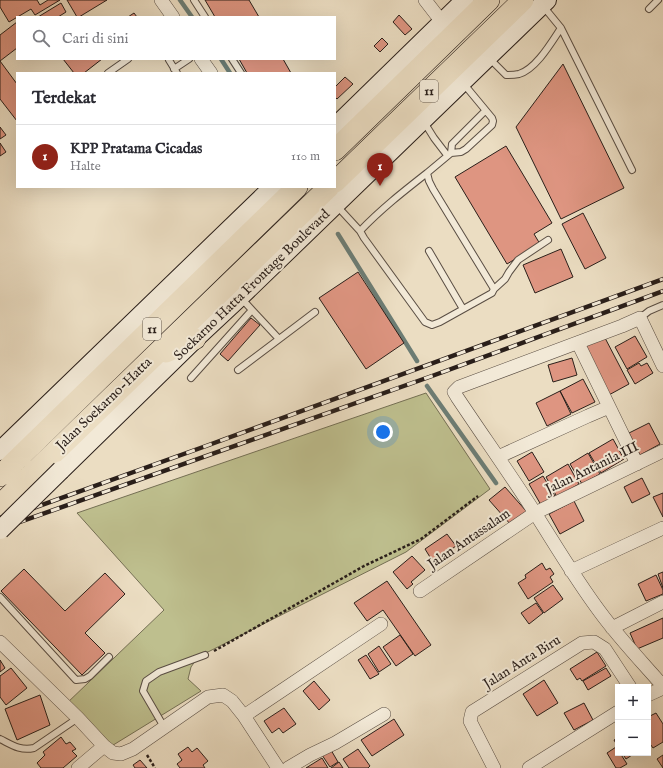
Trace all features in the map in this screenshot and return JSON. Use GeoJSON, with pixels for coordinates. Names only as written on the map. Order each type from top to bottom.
{"type":"FeatureCollection","features":[{"type":"Feature","properties":{"kind":"highway","name":"11"},"geometry":{"type":"LineString","coordinates":[[336,149],[489,0]]}},
{"type":"Feature","properties":{"kind":"highway","name":"11"},"geometry":{"type":"LineString","coordinates":[[336,181],[538,1]]}},
{"type":"Feature","properties":{"kind":"highway","name":"Jalan Soekarno-Hatta"},"geometry":{"type":"LineString","coordinates":[[2,466],[296,188]]}},
{"type":"Feature","properties":{"kind":"highway","name":"Jalan Soekarno-Hatta"},"geometry":{"type":"LineString","coordinates":[[0,505],[151,359],[332,196]]}},
{"type":"Feature","properties":{"kind":"highway"},"geometry":{"type":"LineString","coordinates":[[151,359],[195,339]]}},
{"type":"Feature","properties":{"kind":"main road"},"geometry":{"type":"LineString","coordinates":[[336,126],[464,0]]}},
{"type":"Feature","properties":{"kind":"main road","name":"Soekarno Hatta Frontage Boulevard"},"geometry":{"type":"LineString","coordinates":[[61,470],[195,339],[246,303],[332,196],[422,121],[488,57],[538,1]]}},
{"type":"Feature","properties":{"kind":"main road","name":"Jalan Soekarno-Hatta"},"geometry":{"type":"LineString","coordinates":[[2,466],[272,188]]}},
{"type":"Feature","properties":{"kind":"main road","name":"Jalan Soekarno-Hatta"},"geometry":{"type":"LineString","coordinates":[[0,530],[61,470]]}},
{"type":"Feature","properties":{"kind":"street"},"geometry":{"type":"LineString","coordinates":[[161,0],[172,16]]}},
{"type":"Feature","properties":{"kind":"street"},"geometry":{"type":"LineString","coordinates":[[425,0],[442,22]]}},
{"type":"Feature","properties":{"kind":"street"},"geometry":{"type":"LineString","coordinates":[[202,60],[210,72]]}},
{"type":"Feature","properties":{"kind":"street"},"geometry":{"type":"LineString","coordinates":[[651,693],[663,687],[612,628],[571,571],[535,513],[454,392],[459,387],[578,343],[640,318],[663,366]]}},
{"type":"Feature","properties":{"kind":"street"},"geometry":{"type":"LineString","coordinates":[[578,343],[637,464]]}},
{"type":"Feature","properties":{"kind":"street"},"geometry":{"type":"LineString","coordinates":[[498,457],[609,407]]}},
{"type":"Feature","properties":{"kind":"street","name":"Jalan Antanila III"},"geometry":{"type":"LineString","coordinates":[[535,513],[663,451]]}},
{"type":"Feature","properties":{"kind":"street","name":"Jalan Antassalam"},"geometry":{"type":"LineString","coordinates":[[420,591],[535,513]]}},
{"type":"Feature","properties":{"kind":"street"},"geometry":{"type":"LineString","coordinates":[[571,571],[663,528]]}},
{"type":"Feature","properties":{"kind":"street"},"geometry":{"type":"LineString","coordinates":[[612,628],[663,602]]}},
{"type":"Feature","properties":{"kind":"street"},"geometry":{"type":"LineString","coordinates":[[244,716],[381,624]]}},
{"type":"Feature","properties":{"kind":"street"},"geometry":{"type":"LineString","coordinates":[[0,642],[78,718],[104,746],[113,753],[121,754],[133,749],[208,697],[222,695],[232,701],[244,716],[278,768]]}},
{"type":"Feature","properties":{"kind":"street","name":"Jalan Anta Biru"},"geometry":{"type":"LineString","coordinates":[[494,768],[470,721],[472,712],[582,643],[594,642],[605,650],[628,684]]}},
{"type":"Feature","properties":{"kind":"street"},"geometry":{"type":"LineString","coordinates":[[288,768],[335,743],[384,714]]}},
{"type":"Feature","properties":{"kind":"street"},"geometry":{"type":"LineString","coordinates":[[529,768],[615,714]]}},
{"type":"Feature","properties":{"kind":"street"},"geometry":{"type":"LineString","coordinates":[[78,768],[104,746]]}},
{"type":"Feature","properties":{"kind":"lane"},"geometry":{"type":"LineString","coordinates":[[194,0],[204,16]]}},
{"type":"Feature","properties":{"kind":"lane"},"geometry":{"type":"LineString","coordinates":[[649,9],[658,0]]}},
{"type":"Feature","properties":{"kind":"lane"},"geometry":{"type":"LineString","coordinates":[[538,1],[552,15],[561,28],[632,170]]}},
{"type":"Feature","properties":{"kind":"lane"},"geometry":{"type":"LineString","coordinates":[[488,57],[506,75],[520,74],[540,58],[561,28]]}},
{"type":"Feature","properties":{"kind":"lane"},"geometry":{"type":"LineString","coordinates":[[109,72],[127,60]]}},
{"type":"Feature","properties":{"kind":"lane"},"geometry":{"type":"LineString","coordinates":[[168,60],[176,71],[188,60]]}},
{"type":"Feature","properties":{"kind":"lane"},"geometry":{"type":"LineString","coordinates":[[233,60],[240,72]]}},
{"type":"Feature","properties":{"kind":"lane"},"geometry":{"type":"LineString","coordinates":[[449,154],[461,152],[466,149],[492,125],[493,121],[462,82]]}},
{"type":"Feature","properties":{"kind":"lane"},"geometry":{"type":"LineString","coordinates":[[360,231],[392,201],[428,173],[449,154],[452,144],[485,111]]}},
{"type":"Feature","properties":{"kind":"lane"},"geometry":{"type":"LineString","coordinates":[[422,121],[434,138],[449,154]]}},
{"type":"Feature","properties":{"kind":"lane"},"geometry":{"type":"LineString","coordinates":[[428,173],[429,181],[433,189],[494,289]]}},
{"type":"Feature","properties":{"kind":"lane"},"geometry":{"type":"LineString","coordinates":[[332,196],[360,231],[425,322],[432,324],[440,322],[492,293],[494,289],[505,280],[518,260],[548,240]]}},
{"type":"Feature","properties":{"kind":"lane"},"geometry":{"type":"LineString","coordinates":[[429,251],[463,309]]}},
{"type":"Feature","properties":{"kind":"lane"},"geometry":{"type":"LineString","coordinates":[[246,303],[279,339]]}},
{"type":"Feature","properties":{"kind":"lane"},"geometry":{"type":"LineString","coordinates":[[191,378],[246,315],[246,303]]}},
{"type":"Feature","properties":{"kind":"lane"},"geometry":{"type":"LineString","coordinates":[[640,318],[649,311],[663,305]]}},
{"type":"Feature","properties":{"kind":"lane"},"geometry":{"type":"LineString","coordinates":[[238,370],[315,312]]}},
{"type":"Feature","properties":{"kind":"lane"},"geometry":{"type":"LineString","coordinates":[[0,597],[76,680],[85,679],[90,676],[109,657]]}},
{"type":"Feature","properties":{"kind":"lane"},"geometry":{"type":"LineString","coordinates":[[164,728],[143,691],[146,681],[159,672],[205,655]]}},
{"type":"Feature","properties":{"kind":"lane"},"geometry":{"type":"LineString","coordinates":[[0,738],[16,747],[26,750],[34,748],[78,718]]}},
{"type":"Feature","properties":{"kind":"path"},"geometry":{"type":"LineString","coordinates":[[205,655],[364,566],[421,539],[478,496]]}},
{"type":"Feature","properties":{"kind":"green space"},"geometry":{"type":"Polygon","coordinates":[[[426,393],[490,489],[406,552],[198,657],[191,667],[188,679],[201,691],[110,747],[65,705],[164,610],[77,513],[426,393]]]}},
{"type":"Feature","properties":{"kind":"building"},"geometry":{"type":"Polygon","coordinates":[[[0,0],[37,0],[40,5],[48,0],[60,0],[35,15],[31,9],[19,16],[16,16],[16,18],[9,22],[0,7],[0,0]]]}},
{"type":"Feature","properties":{"kind":"building"},"geometry":{"type":"Polygon","coordinates":[[[67,0],[107,0],[81,16],[76,16],[67,0]]]}},
{"type":"Feature","properties":{"kind":"building"},"geometry":{"type":"Polygon","coordinates":[[[205,0],[249,0],[258,16],[214,16],[205,0]]]}},
{"type":"Feature","properties":{"kind":"building"},"geometry":{"type":"Polygon","coordinates":[[[61,3],[66,12],[60,16],[40,16],[61,3]]]}},
{"type":"Feature","properties":{"kind":"building"},"geometry":{"type":"Polygon","coordinates":[[[134,13],[136,16],[130,16],[134,13]]]}},
{"type":"Feature","properties":{"kind":"building"},"geometry":{"type":"Polygon","coordinates":[[[399,15],[412,29],[405,35],[393,22],[399,15]]]}},
{"type":"Feature","properties":{"kind":"building"},"geometry":{"type":"Polygon","coordinates":[[[16,23],[16,49],[0,61],[0,35],[16,23]]]}},
{"type":"Feature","properties":{"kind":"building"},"geometry":{"type":"Polygon","coordinates":[[[382,38],[388,44],[380,52],[374,46],[382,38]]]}},
{"type":"Feature","properties":{"kind":"building"},"geometry":{"type":"Polygon","coordinates":[[[64,60],[101,60],[85,72],[73,72],[64,60]]]}},
{"type":"Feature","properties":{"kind":"building"},"geometry":{"type":"Polygon","coordinates":[[[240,60],[284,60],[290,72],[246,72],[240,60]]]}},
{"type":"Feature","properties":{"kind":"building"},"geometry":{"type":"Polygon","coordinates":[[[0,61],[16,83],[16,120],[0,99],[0,61]]]}},
{"type":"Feature","properties":{"kind":"building"},"geometry":{"type":"Polygon","coordinates":[[[563,64],[624,188],[561,219],[516,127],[563,64]]]}},
{"type":"Feature","properties":{"kind":"building"},"geometry":{"type":"Polygon","coordinates":[[[345,77],[353,84],[337,99],[336,86],[345,77]]]}},
{"type":"Feature","properties":{"kind":"building"},"geometry":{"type":"Polygon","coordinates":[[[0,127],[6,135],[0,139],[0,127]]]}},
{"type":"Feature","properties":{"kind":"building"},"geometry":{"type":"Polygon","coordinates":[[[0,143],[6,152],[0,156],[0,143]]]}},
{"type":"Feature","properties":{"kind":"building"},"geometry":{"type":"Polygon","coordinates":[[[506,146],[552,223],[534,234],[540,244],[507,264],[455,177],[506,146]]]}},
{"type":"Feature","properties":{"kind":"building"},"geometry":{"type":"Polygon","coordinates":[[[583,213],[606,258],[585,269],[562,224],[583,213]]]}},
{"type":"Feature","properties":{"kind":"building"},"geometry":{"type":"Polygon","coordinates":[[[561,249],[573,277],[535,293],[523,265],[561,249]]]}},
{"type":"Feature","properties":{"kind":"building"},"geometry":{"type":"Polygon","coordinates":[[[358,272],[404,343],[366,369],[319,298],[358,272]]]}},
{"type":"Feature","properties":{"kind":"building"},"geometry":{"type":"Polygon","coordinates":[[[251,318],[260,325],[228,361],[220,354],[251,318]]]}},
{"type":"Feature","properties":{"kind":"building"},"geometry":{"type":"Polygon","coordinates":[[[604,336],[629,384],[607,396],[582,348],[604,336]]]}},
{"type":"Feature","properties":{"kind":"building"},"geometry":{"type":"Polygon","coordinates":[[[635,336],[647,357],[627,369],[615,347],[635,336]]]}},
{"type":"Feature","properties":{"kind":"building"},"geometry":{"type":"Polygon","coordinates":[[[572,358],[577,375],[553,382],[548,365],[572,358]]]}},
{"type":"Feature","properties":{"kind":"building"},"geometry":{"type":"Polygon","coordinates":[[[639,363],[641,366],[647,363],[653,373],[635,384],[627,370],[639,363]]]}},
{"type":"Feature","properties":{"kind":"building"},"geometry":{"type":"Polygon","coordinates":[[[583,379],[595,402],[572,413],[560,391],[583,379]]]}},
{"type":"Feature","properties":{"kind":"building"},"geometry":{"type":"Polygon","coordinates":[[[560,391],[571,414],[547,426],[536,403],[560,391]]]}},
{"type":"Feature","properties":{"kind":"building"},"geometry":{"type":"Polygon","coordinates":[[[649,423],[660,444],[640,455],[629,433],[649,423]]]}},
{"type":"Feature","properties":{"kind":"building"},"geometry":{"type":"Polygon","coordinates":[[[613,439],[624,459],[601,473],[589,453],[613,439]]]}},
{"type":"Feature","properties":{"kind":"building"},"geometry":{"type":"Polygon","coordinates":[[[532,452],[544,472],[529,481],[517,461],[532,452]]]}},
{"type":"Feature","properties":{"kind":"building"},"geometry":{"type":"Polygon","coordinates":[[[588,453],[600,474],[582,484],[570,464],[588,453]]]}},
{"type":"Feature","properties":{"kind":"building"},"geometry":{"type":"Polygon","coordinates":[[[568,464],[579,484],[557,497],[546,477],[568,464]]]}},
{"type":"Feature","properties":{"kind":"building"},"geometry":{"type":"Polygon","coordinates":[[[543,476],[555,496],[541,505],[529,484],[543,476]]]}},
{"type":"Feature","properties":{"kind":"building"},"geometry":{"type":"Polygon","coordinates":[[[642,478],[650,494],[632,503],[624,487],[642,478]]]}},
{"type":"Feature","properties":{"kind":"building"},"geometry":{"type":"Polygon","coordinates":[[[505,487],[527,512],[511,525],[489,500],[505,487]]]}},
{"type":"Feature","properties":{"kind":"building"},"geometry":{"type":"Polygon","coordinates":[[[663,493],[663,517],[653,497],[663,493]]]}},
{"type":"Feature","properties":{"kind":"building"},"geometry":{"type":"Polygon","coordinates":[[[574,501],[584,521],[560,534],[549,514],[574,501]]]}},
{"type":"Feature","properties":{"kind":"building"},"geometry":{"type":"Polygon","coordinates":[[[447,534],[456,546],[433,562],[425,549],[447,534]]]}},
{"type":"Feature","properties":{"kind":"building"},"geometry":{"type":"Polygon","coordinates":[[[412,556],[425,570],[411,582],[413,584],[407,589],[393,572],[412,556]]]}},
{"type":"Feature","properties":{"kind":"building"},"geometry":{"type":"Polygon","coordinates":[[[542,563],[546,570],[550,568],[554,574],[550,577],[553,582],[528,599],[518,583],[526,578],[525,575],[542,563]]]}},
{"type":"Feature","properties":{"kind":"building"},"geometry":{"type":"Polygon","coordinates":[[[24,569],[65,611],[105,573],[125,594],[85,633],[105,653],[82,675],[1,591],[24,569]]]}},
{"type":"Feature","properties":{"kind":"building"},"geometry":{"type":"Polygon","coordinates":[[[663,572],[663,588],[658,574],[663,572]]]}},
{"type":"Feature","properties":{"kind":"building"},"geometry":{"type":"Polygon","coordinates":[[[656,575],[663,590],[663,594],[646,601],[638,584],[656,575]]]}},
{"type":"Feature","properties":{"kind":"building"},"geometry":{"type":"Polygon","coordinates":[[[387,581],[431,645],[415,656],[383,610],[367,621],[354,603],[387,581]]]}},
{"type":"Feature","properties":{"kind":"building"},"geometry":{"type":"Polygon","coordinates":[[[553,585],[563,599],[544,613],[534,598],[553,585]]]}},
{"type":"Feature","properties":{"kind":"building"},"geometry":{"type":"Polygon","coordinates":[[[536,603],[543,613],[529,624],[521,613],[536,603]]]}},
{"type":"Feature","properties":{"kind":"building"},"geometry":{"type":"Polygon","coordinates":[[[663,618],[663,638],[637,649],[630,633],[663,618]]]}},
{"type":"Feature","properties":{"kind":"building"},"geometry":{"type":"Polygon","coordinates":[[[400,635],[413,654],[396,666],[383,647],[400,635]]]}},
{"type":"Feature","properties":{"kind":"building"},"geometry":{"type":"Polygon","coordinates":[[[379,646],[391,664],[379,672],[368,654],[379,646]]]}},
{"type":"Feature","properties":{"kind":"building"},"geometry":{"type":"Polygon","coordinates":[[[597,652],[606,666],[582,681],[580,678],[577,680],[570,669],[597,652]]]}},
{"type":"Feature","properties":{"kind":"building"},"geometry":{"type":"Polygon","coordinates":[[[366,655],[379,674],[370,679],[358,660],[366,655]]]}},
{"type":"Feature","properties":{"kind":"building"},"geometry":{"type":"Polygon","coordinates":[[[0,660],[5,668],[0,672],[0,660]]]}},
{"type":"Feature","properties":{"kind":"building"},"geometry":{"type":"Polygon","coordinates":[[[11,668],[27,688],[6,705],[0,697],[0,676],[11,668]]]}},
{"type":"Feature","properties":{"kind":"building"},"geometry":{"type":"Polygon","coordinates":[[[606,668],[611,676],[588,690],[583,681],[606,668]]]}},
{"type":"Feature","properties":{"kind":"building"},"geometry":{"type":"Polygon","coordinates":[[[544,680],[558,703],[537,716],[523,694],[544,680]]]}},
{"type":"Feature","properties":{"kind":"building"},"geometry":{"type":"Polygon","coordinates":[[[314,681],[330,700],[319,710],[303,691],[314,681]]]}},
{"type":"Feature","properties":{"kind":"building"},"geometry":{"type":"Polygon","coordinates":[[[40,695],[50,725],[17,740],[5,709],[40,695]]]}},
{"type":"Feature","properties":{"kind":"building"},"geometry":{"type":"Polygon","coordinates":[[[584,703],[593,720],[574,730],[564,713],[584,703]]]}},
{"type":"Feature","properties":{"kind":"building"},"geometry":{"type":"Polygon","coordinates":[[[284,708],[296,724],[283,733],[279,728],[272,733],[264,721],[284,708]]]}},
{"type":"Feature","properties":{"kind":"building"},"geometry":{"type":"Polygon","coordinates":[[[656,713],[663,724],[663,742],[653,748],[651,745],[651,716],[656,713]]]}},
{"type":"Feature","properties":{"kind":"building"},"geometry":{"type":"Polygon","coordinates":[[[394,719],[404,735],[372,756],[361,740],[394,719]]]}},
{"type":"Feature","properties":{"kind":"building"},"geometry":{"type":"Polygon","coordinates":[[[61,737],[66,744],[70,742],[76,749],[72,751],[77,756],[63,768],[41,768],[37,763],[45,755],[43,752],[61,737]]]}},
{"type":"Feature","properties":{"kind":"building"},"geometry":{"type":"Polygon","coordinates":[[[188,747],[192,752],[197,748],[208,761],[203,765],[205,768],[180,768],[177,764],[182,760],[178,754],[188,747]]]}},
{"type":"Feature","properties":{"kind":"building"},"geometry":{"type":"Polygon","coordinates":[[[615,748],[615,756],[622,756],[627,764],[620,768],[616,768],[607,753],[615,748]]]}},
{"type":"Feature","properties":{"kind":"building"},"geometry":{"type":"Polygon","coordinates":[[[358,749],[370,766],[368,768],[349,768],[343,759],[358,749]]]}},
{"type":"Feature","properties":{"kind":"building"},"geometry":{"type":"Polygon","coordinates":[[[331,750],[338,762],[330,767],[322,755],[331,750]]]}},
{"type":"Feature","properties":{"kind":"building"},"geometry":{"type":"Polygon","coordinates":[[[663,755],[663,768],[657,759],[663,755]]]}},
{"type":"Feature","properties":{"kind":"building"},"geometry":{"type":"Polygon","coordinates":[[[322,758],[328,768],[306,768],[322,758]]]}},
{"type":"Feature","properties":{"kind":"building"},"geometry":{"type":"Polygon","coordinates":[[[140,760],[147,768],[135,768],[133,765],[140,760]]]}},
{"type":"Feature","properties":{"kind":"building"},"geometry":{"type":"Polygon","coordinates":[[[339,762],[343,768],[331,768],[339,762]]]}},
{"type":"Feature","properties":{"kind":"waterway"},"geometry":{"type":"LineString","coordinates":[[180,0],[191,16]]}},
{"type":"Feature","properties":{"kind":"waterway"},"geometry":{"type":"LineString","coordinates":[[222,60],[229,72]]}},
{"type":"Feature","properties":{"kind":"waterway"},"geometry":{"type":"LineString","coordinates":[[338,234],[417,361]]}},
{"type":"Feature","properties":{"kind":"waterway"},"geometry":{"type":"LineString","coordinates":[[427,386],[496,483]]}},
{"type":"Feature","properties":{"kind":"railway"},"geometry":{"type":"LineString","coordinates":[[0,520],[663,279]]}},
{"type":"Feature","properties":{"kind":"railway"},"geometry":{"type":"LineString","coordinates":[[0,529],[432,376],[663,291]]}},
{"type":"Feature","properties":{"kind":"place","name":"KPP Pratama Cicadas"},"geometry":{"type":"Point","coordinates":[380,186]}}]}
